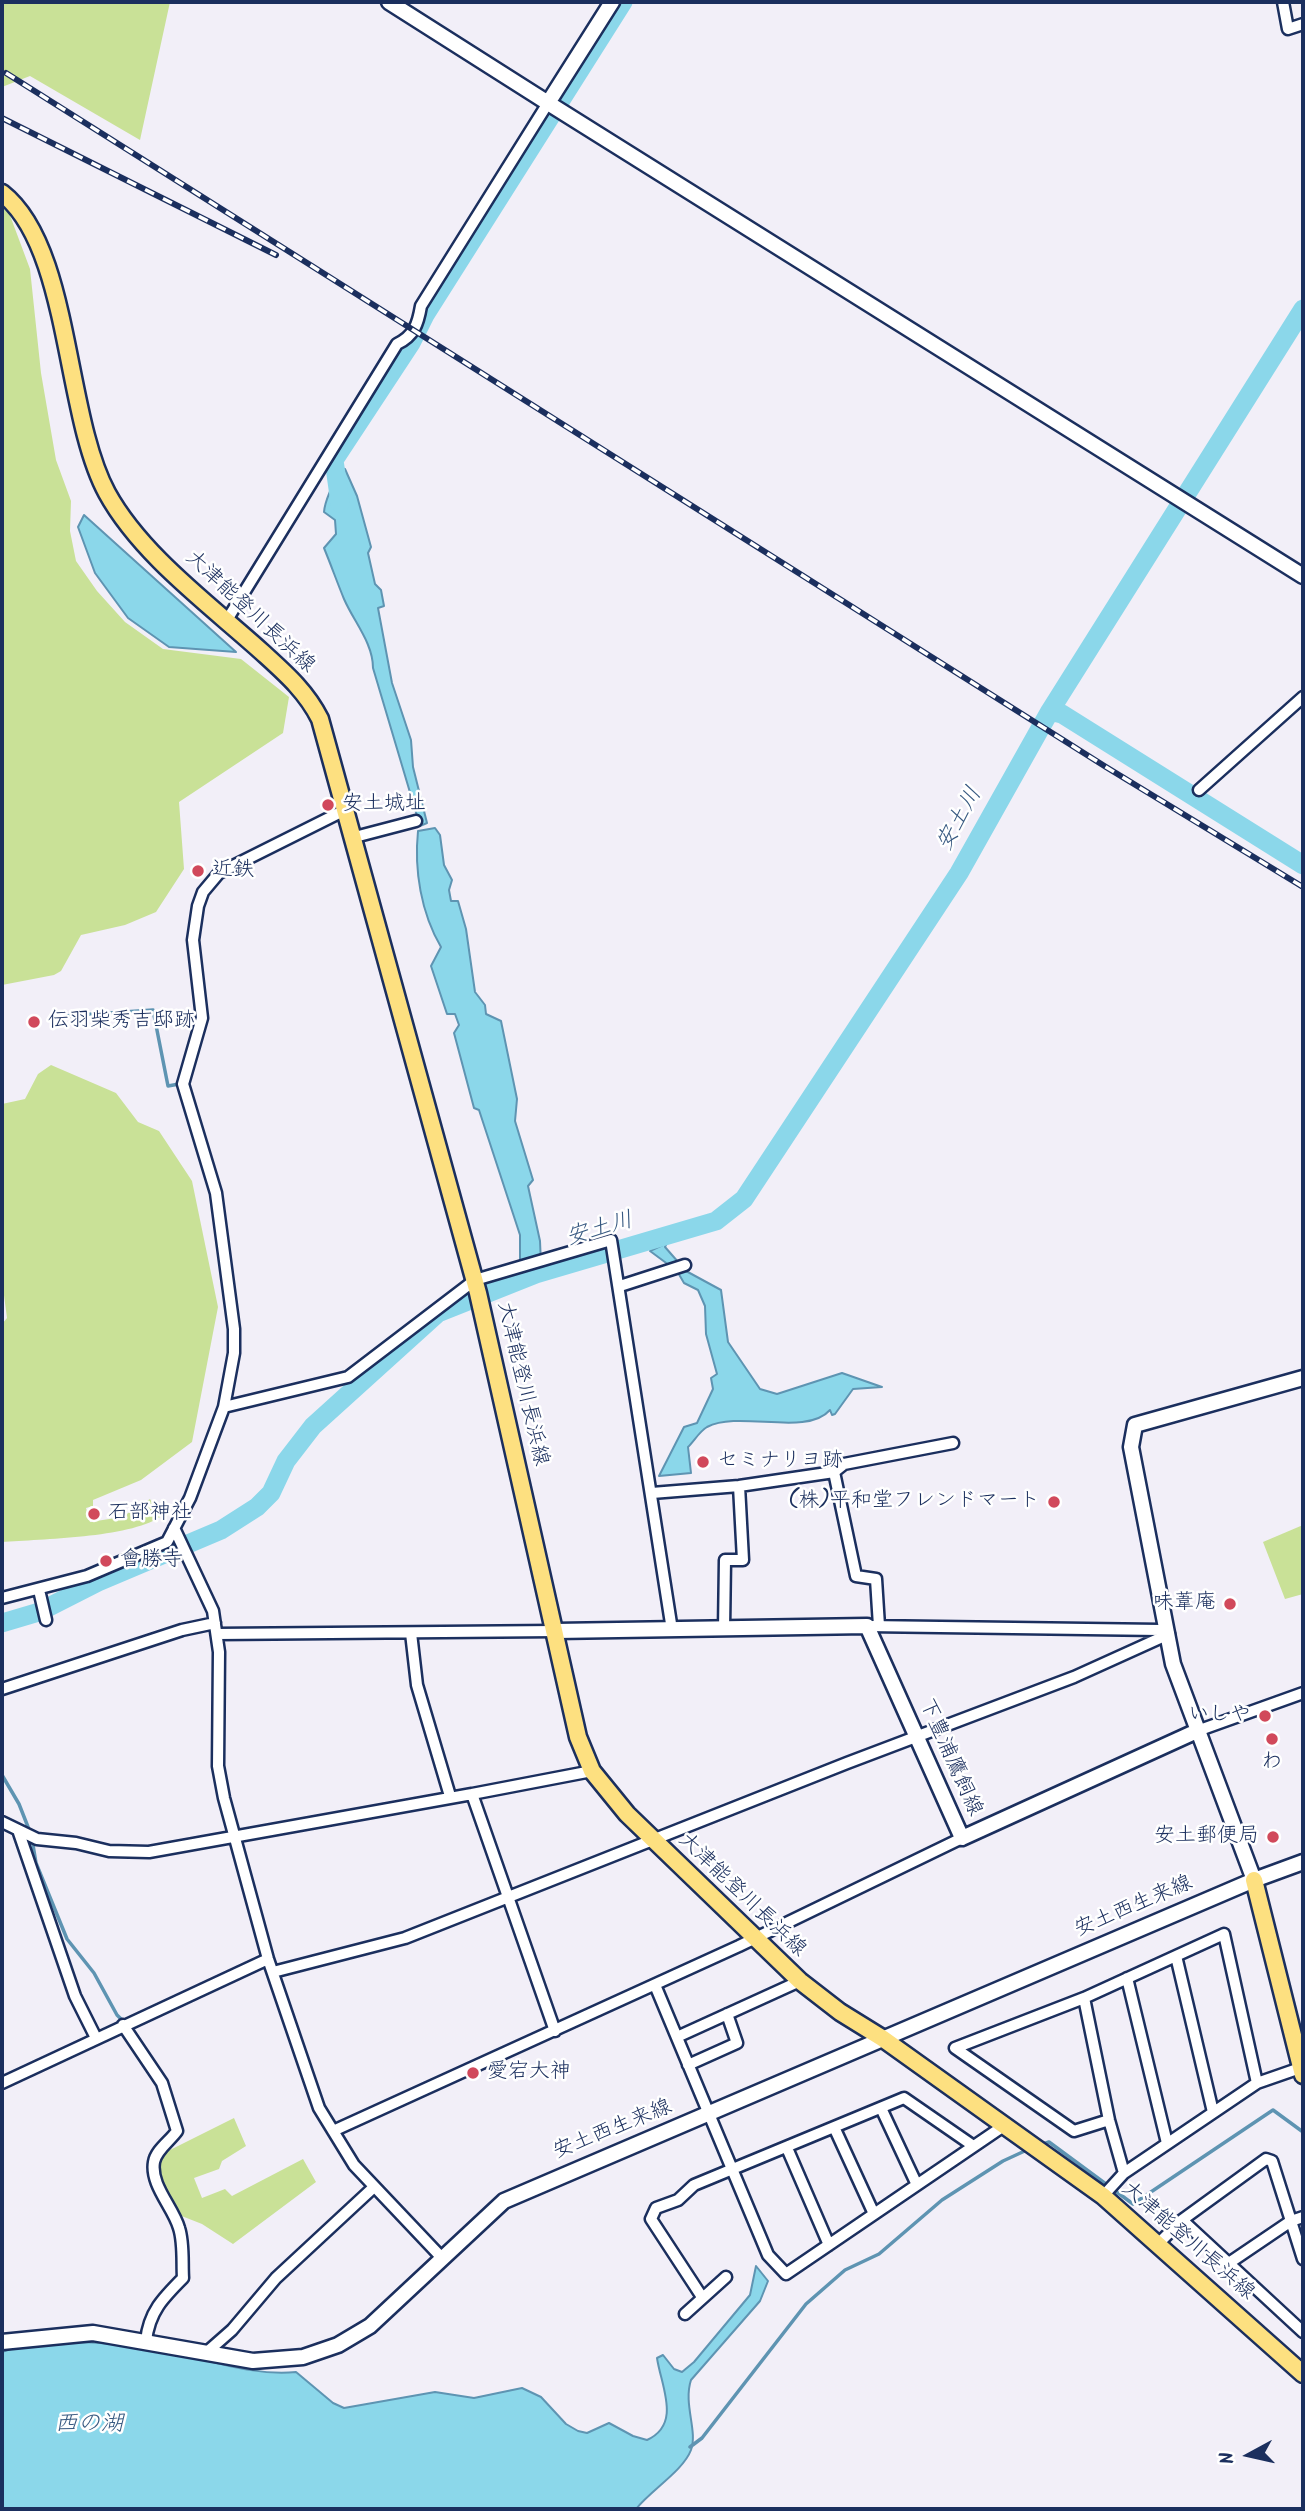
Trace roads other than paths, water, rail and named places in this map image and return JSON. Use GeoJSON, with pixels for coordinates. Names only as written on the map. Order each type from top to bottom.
{"type":"FeatureCollection","features":[{"type":"Feature","properties":{"kind":"main road"},"geometry":{"type":"LineString","coordinates":[[388,2],[1303,576]]}},
{"type":"Feature","properties":{"kind":"main road"},"geometry":{"type":"LineString","coordinates":[[548,103],[612,2]]}},
{"type":"Feature","properties":{"kind":"main road","name":"大津能登川長浜線"},"geometry":{"type":"LineString","coordinates":[[2,193],[15,204],[34,230],[47,269],[88,443],[107,494],[142,541],[296,683],[314,707],[326,738],[343,811],[478,1292],[578,1737],[592,1771],[626,1814],[800,1982],[1103,2196],[1159,2243],[1303,2374]]}},
{"type":"Feature","properties":{"kind":"main road"},"geometry":{"type":"LineString","coordinates":[[1303,1378],[1135,1425],[1131,1447],[1173,1664],[1254,1880],[1303,2070]]}},
{"type":"Feature","properties":{"kind":"main road"},"geometry":{"type":"LineString","coordinates":[[556,1631],[873,1626]]}},
{"type":"Feature","properties":{"kind":"main road","name":"下豊浦鷹飼線"},"geometry":{"type":"LineString","coordinates":[[873,1626],[917,1739],[962,1838],[1197,1731]]}},
{"type":"Feature","properties":{"kind":"main road"},"geometry":{"type":"LineString","coordinates":[[1254,1880],[1303,1863]]}},
{"type":"Feature","properties":{"kind":"main road","name":"安土西生来線"},"geometry":{"type":"LineString","coordinates":[[3,2338],[93,2333],[253,2361],[303,2357],[338,2345],[370,2326],[504,2201],[1254,1880]]}},
{"type":"Feature","properties":{"kind":"street"},"geometry":{"type":"LineString","coordinates":[[1283,2],[1288,29],[1303,24]]}},
{"type":"Feature","properties":{"kind":"street"},"geometry":{"type":"LineString","coordinates":[[227,620],[397,344],[408,339],[418,323],[421,306],[548,103]]}},
{"type":"Feature","properties":{"kind":"street"},"geometry":{"type":"LineString","coordinates":[[1199,790],[1303,697]]}},
{"type":"Feature","properties":{"kind":"street"},"geometry":{"type":"LineString","coordinates":[[2,1598],[39,1590],[146,1553],[167,1542],[176,1531],[224,1407],[234,1353],[234,1318],[214,1181],[183,1084],[202,1018],[193,940],[194,922],[203,891],[219,873],[343,811]]}},
{"type":"Feature","properties":{"kind":"street"},"geometry":{"type":"LineString","coordinates":[[351,838],[416,821]]}},
{"type":"Feature","properties":{"kind":"street"},"geometry":{"type":"LineString","coordinates":[[224,1407],[348,1377],[512,1269],[611,1240],[672,1630]]}},
{"type":"Feature","properties":{"kind":"street"},"geometry":{"type":"LineString","coordinates":[[620,1286],[685,1265]]}},
{"type":"Feature","properties":{"kind":"street"},"geometry":{"type":"LineString","coordinates":[[652,1493],[739,1486],[834,1472],[844,1464],[953,1443]]}},
{"type":"Feature","properties":{"kind":"street"},"geometry":{"type":"LineString","coordinates":[[834,1472],[856,1576],[876,1579],[873,1626],[1160,1630],[1169,1634]]}},
{"type":"Feature","properties":{"kind":"street"},"geometry":{"type":"LineString","coordinates":[[724,1629],[725,1560],[743,1560],[739,1486]]}},
{"type":"Feature","properties":{"kind":"street"},"geometry":{"type":"LineString","coordinates":[[176,1531],[188,1553],[216,1628],[218,1766],[233,1836],[268,1959],[319,2108],[354,2165],[443,2259]]}},
{"type":"Feature","properties":{"kind":"street"},"geometry":{"type":"LineString","coordinates":[[39,1590],[47,1620]]}},
{"type":"Feature","properties":{"kind":"street"},"geometry":{"type":"LineString","coordinates":[[2,1689],[182,1630],[216,1628],[411,1633],[556,1631]]}},
{"type":"Feature","properties":{"kind":"street"},"geometry":{"type":"LineString","coordinates":[[411,1633],[417,1685],[450,1796]]}},
{"type":"Feature","properties":{"kind":"street"},"geometry":{"type":"LineString","coordinates":[[273,1972],[405,1938],[912,1738],[917,1739],[1074,1676],[1169,1634]]}},
{"type":"Feature","properties":{"kind":"street"},"geometry":{"type":"LineString","coordinates":[[1197,1731],[1303,1693]]}},
{"type":"Feature","properties":{"kind":"street"},"geometry":{"type":"LineString","coordinates":[[11,1828],[37,1839],[76,1843],[109,1851],[149,1852],[592,1771]]}},
{"type":"Feature","properties":{"kind":"street"},"geometry":{"type":"LineString","coordinates":[[472,1794],[555,2031]]}},
{"type":"Feature","properties":{"kind":"street"},"geometry":{"type":"LineString","coordinates":[[11,1828],[75,1996],[96,2038]]}},
{"type":"Feature","properties":{"kind":"street"},"geometry":{"type":"LineString","coordinates":[[332,2131],[656,1985],[962,1838]]}},
{"type":"Feature","properties":{"kind":"street"},"geometry":{"type":"LineString","coordinates":[[1109,2120],[1074,2131],[955,2048],[1084,1998],[1224,1934],[1257,2083]]}},
{"type":"Feature","properties":{"kind":"street"},"geometry":{"type":"LineString","coordinates":[[1176,1956],[1213,2112]]}},
{"type":"Feature","properties":{"kind":"street"},"geometry":{"type":"LineString","coordinates":[[2,2082],[268,1959]]}},
{"type":"Feature","properties":{"kind":"street"},"geometry":{"type":"LineString","coordinates":[[1128,1978],[1167,2143]]}},
{"type":"Feature","properties":{"kind":"street"},"geometry":{"type":"LineString","coordinates":[[677,2037],[800,1982]]}},
{"type":"Feature","properties":{"kind":"street"},"geometry":{"type":"LineString","coordinates":[[656,1985],[775,2266],[786,2274],[1005,2125]]}},
{"type":"Feature","properties":{"kind":"street"},"geometry":{"type":"LineString","coordinates":[[1084,1998],[1109,2120],[1124,2173]]}},
{"type":"Feature","properties":{"kind":"street"},"geometry":{"type":"LineString","coordinates":[[688,2065],[737,2043],[727,2014]]}},
{"type":"Feature","properties":{"kind":"street"},"geometry":{"type":"LineString","coordinates":[[123,2025],[162,2083],[177,2131],[169,2144],[158,2152],[153,2163],[156,2181],[180,2230],[183,2278],[156,2306],[147,2324],[145,2341]]}},
{"type":"Feature","properties":{"kind":"street"},"geometry":{"type":"LineString","coordinates":[[1103,2196],[1124,2173],[1257,2083],[1303,2070]]}},
{"type":"Feature","properties":{"kind":"street"},"geometry":{"type":"LineString","coordinates":[[702,2297],[651,2219],[656,2208],[678,2200],[694,2185],[719,2172],[733,2171],[904,2098],[972,2145]]}},
{"type":"Feature","properties":{"kind":"street"},"geometry":{"type":"LineString","coordinates":[[881,2108],[917,2185]]}},
{"type":"Feature","properties":{"kind":"street"},"geometry":{"type":"LineString","coordinates":[[834,2127],[874,2214]]}},
{"type":"Feature","properties":{"kind":"street"},"geometry":{"type":"LineString","coordinates":[[787,2148],[829,2245]]}},
{"type":"Feature","properties":{"kind":"street"},"geometry":{"type":"LineString","coordinates":[[1159,2243],[1182,2220],[1266,2159],[1272,2161],[1303,2259]]}},
{"type":"Feature","properties":{"kind":"street"},"geometry":{"type":"LineString","coordinates":[[207,2352],[232,2330],[276,2278],[374,2187]]}},
{"type":"Feature","properties":{"kind":"street"},"geometry":{"type":"LineString","coordinates":[[1229,2263],[1291,2221],[1303,2217]]}},
{"type":"Feature","properties":{"kind":"street"},"geometry":{"type":"LineString","coordinates":[[1182,2220],[1303,2332]]}},
{"type":"Feature","properties":{"kind":"street"},"geometry":{"type":"LineString","coordinates":[[685,2314],[726,2277]]}},
{"type":"Feature","properties":{"kind":"water"},"geometry":{"type":"Polygon","coordinates":[[[334,466],[345,469],[357,496],[371,547],[368,553],[375,584],[381,590],[384,606],[378,608],[392,683],[411,740],[413,767],[427,823],[420,826],[370,650],[344,599],[324,548],[336,534],[335,520],[324,512],[334,478],[334,466]]]}},
{"type":"Feature","properties":{"kind":"water"},"geometry":{"type":"Polygon","coordinates":[[[84,515],[236,652],[169,647],[128,618],[95,573],[78,527],[84,515]]]}},
{"type":"Feature","properties":{"kind":"water"},"geometry":{"type":"Polygon","coordinates":[[[435,828],[440,835],[444,865],[452,880],[449,890],[451,901],[458,901],[466,929],[475,992],[485,1005],[486,1014],[501,1021],[517,1099],[515,1121],[533,1180],[528,1186],[540,1241],[541,1264],[520,1270],[520,1235],[479,1110],[474,1108],[454,1033],[459,1025],[455,1014],[447,1014],[431,966],[441,947],[424,906],[418,876],[417,846],[418,831],[435,828]]]}},
{"type":"Feature","properties":{"kind":"water"},"geometry":{"type":"Polygon","coordinates":[[[667,1243],[665,1247],[686,1271],[721,1290],[728,1342],[760,1389],[777,1394],[842,1373],[882,1387],[853,1389],[835,1414],[832,1415],[830,1410],[819,1418],[805,1422],[737,1421],[721,1422],[707,1427],[688,1447],[691,1473],[659,1476],[684,1427],[697,1423],[713,1389],[711,1378],[717,1374],[706,1334],[705,1306],[698,1290],[684,1283],[677,1271],[650,1251],[667,1243]]]}},
{"type":"Feature","properties":{"kind":"water","name":"西の湖"},"geometry":{"type":"Polygon","coordinates":[[[756,2266],[768,2281],[760,2301],[691,2380],[691,2450],[674,2473],[636,2509],[2,2509],[2,2352],[42,2344],[87,2342],[174,2353],[249,2370],[296,2372],[333,2403],[344,2408],[435,2392],[474,2398],[522,2388],[541,2397],[566,2424],[578,2431],[587,2433],[609,2423],[647,2440],[658,2433],[667,2414],[657,2358],[663,2355],[674,2369],[682,2372],[694,2362],[750,2295],[756,2266]]]}},
{"type":"Feature","properties":{"kind":"waterway"},"geometry":{"type":"LineString","coordinates":[[340,503],[334,460],[411,343],[425,315],[623,2]]}},
{"type":"Feature","properties":{"kind":"waterway","name":"安土川"},"geometry":{"type":"LineString","coordinates":[[2,1623],[39,1612],[98,1582],[221,1530],[257,1507],[271,1493],[286,1461],[313,1426],[438,1313],[536,1274],[716,1221],[744,1199],[959,873],[1050,711],[1303,309]]}},
{"type":"Feature","properties":{"kind":"waterway"},"geometry":{"type":"LineString","coordinates":[[1050,711],[1062,714],[1303,865]]}},
{"type":"Feature","properties":{"kind":"waterway"},"geometry":{"type":"LineString","coordinates":[[64,1016],[153,1010],[168,1086],[179,1084]]}},
{"type":"Feature","properties":{"kind":"waterway"},"geometry":{"type":"LineString","coordinates":[[2,1775],[19,1804],[30,1832]]}},
{"type":"Feature","properties":{"kind":"waterway"},"geometry":{"type":"LineString","coordinates":[[32,1839],[36,1863],[67,1939],[94,1973],[117,2015],[125,2023]]}},
{"type":"Feature","properties":{"kind":"waterway"},"geometry":{"type":"LineString","coordinates":[[1040,2145],[1049,2142],[1133,2204],[1273,2110],[1303,2132]]}},
{"type":"Feature","properties":{"kind":"waterway"},"geometry":{"type":"LineString","coordinates":[[175,2112],[180,2127]]}},
{"type":"Feature","properties":{"kind":"waterway"},"geometry":{"type":"LineString","coordinates":[[690,2447],[702,2438],[806,2304],[845,2270],[879,2254],[942,2200],[1003,2161],[1029,2149]]}},
{"type":"Feature","properties":{"kind":"railway"},"geometry":{"type":"LineString","coordinates":[[6,73],[1106,767],[1303,887]]}},
{"type":"Feature","properties":{"kind":"railway"},"geometry":{"type":"LineString","coordinates":[[2,118],[276,255]]}},
{"type":"Feature","properties":{"kind":"place","name":"安土城址"},"geometry":{"type":"Point","coordinates":[328,805]}},
{"type":"Feature","properties":{"kind":"place","name":"近鉄"},"geometry":{"type":"Point","coordinates":[198,871]}},
{"type":"Feature","properties":{"kind":"place","name":"伝羽柴秀吉邸跡"},"geometry":{"type":"Point","coordinates":[34,1022]}},
{"type":"Feature","properties":{"kind":"place","name":"セミナリヨ跡"},"geometry":{"type":"Point","coordinates":[703,1462]}},
{"type":"Feature","properties":{"kind":"place","name":"(株)平和堂フレンドマート"},"geometry":{"type":"Point","coordinates":[1054,1502]}},
{"type":"Feature","properties":{"kind":"place","name":"石部神社"},"geometry":{"type":"Point","coordinates":[94,1514]}},
{"type":"Feature","properties":{"kind":"place","name":"會勝寺"},"geometry":{"type":"Point","coordinates":[106,1561]}},
{"type":"Feature","properties":{"kind":"place","name":"味葦庵"},"geometry":{"type":"Point","coordinates":[1230,1604]}},
{"type":"Feature","properties":{"kind":"place","name":"いしや"},"geometry":{"type":"Point","coordinates":[1265,1716]}},
{"type":"Feature","properties":{"kind":"place","name":"わ"},"geometry":{"type":"Point","coordinates":[1272,1739]}},
{"type":"Feature","properties":{"kind":"place","name":"安土郵便局"},"geometry":{"type":"Point","coordinates":[1273,1837]}},
{"type":"Feature","properties":{"kind":"place","name":"愛宕大神"},"geometry":{"type":"Point","coordinates":[473,2073]}}]}
